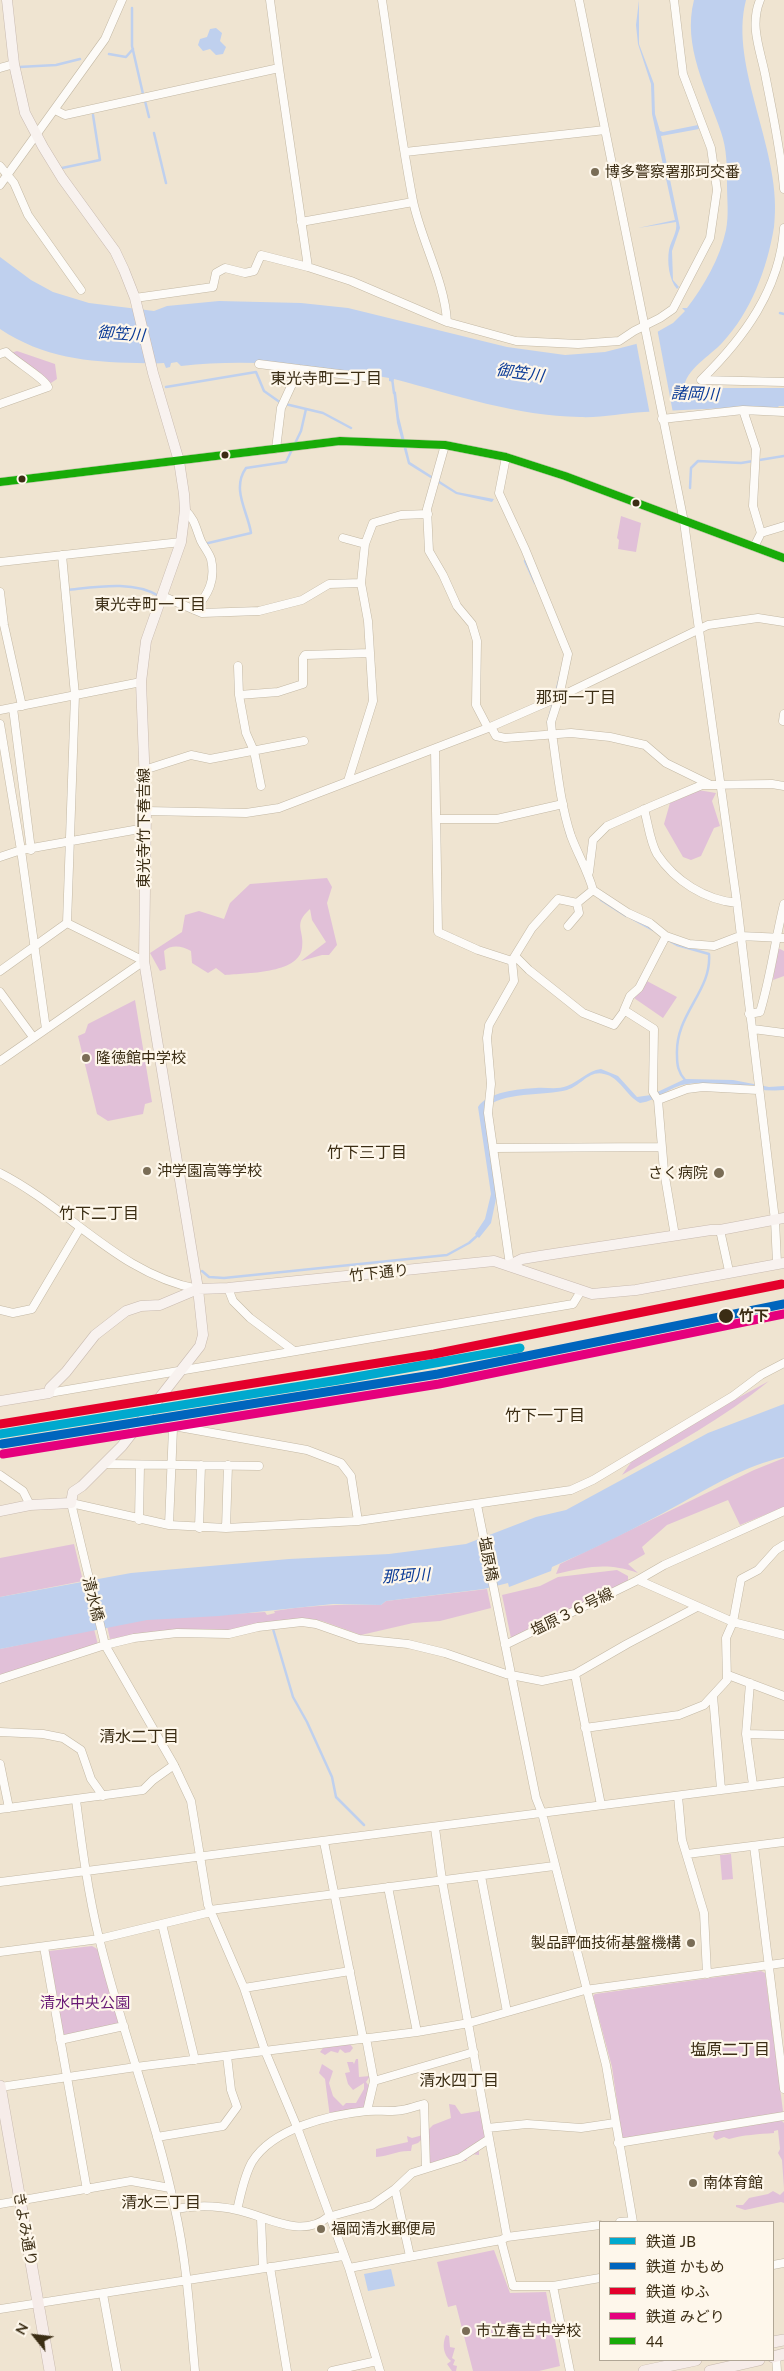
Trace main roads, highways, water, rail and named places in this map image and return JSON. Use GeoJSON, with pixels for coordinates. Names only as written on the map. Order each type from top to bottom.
{"type":"FeatureCollection","features":[{"type":"Feature","properties":{"kind":"highway","name":"きよみ通り"},"geometry":{"type":"LineString","coordinates":[[0,2087],[50,2371]]}},
{"type":"Feature","properties":{"kind":"highway"},"geometry":{"type":"LineString","coordinates":[[644,2371],[658,2366],[690,2361]]}},
{"type":"Feature","properties":{"kind":"highway"},"geometry":{"type":"LineString","coordinates":[[710,2371],[755,2361]]}},
{"type":"Feature","properties":{"kind":"main road","name":"東光寺竹下春吉線"},"geometry":{"type":"LineString","coordinates":[[0,1511],[30,1504],[71,1503],[73,1492],[105,1464],[135,1431],[160,1394],[181,1372],[200,1346],[203,1335],[198,1289],[144,961],[146,811],[141,682],[146,641],[181,542],[185,510],[179,462],[153,373],[135,298],[115,251],[62,178],[25,113],[14,64],[5,4]]}},
{"type":"Feature","properties":{"kind":"main road"},"geometry":{"type":"LineString","coordinates":[[510,1265],[522,1259],[720,1230],[779,1219]]}},
{"type":"Feature","properties":{"kind":"main road","name":"竹下通り"},"geometry":{"type":"LineString","coordinates":[[198,1289],[228,1288],[494,1261],[592,1294],[636,1290],[780,1263]]}},
{"type":"Feature","properties":{"kind":"main road"},"geometry":{"type":"LineString","coordinates":[[0,1401],[49,1393],[50,1388],[66,1372],[95,1335],[126,1311],[141,1306],[160,1305],[198,1289]]}},
{"type":"Feature","properties":{"kind":"water"},"geometry":{"type":"Polygon","coordinates":[[[639,0],[639,44],[654,84],[655,114],[660,131],[698,125],[699,129],[661,136],[680,228],[672,251],[673,280],[679,287],[677,289],[670,276],[668,260],[676,222],[638,228],[675,220],[652,114],[651,84],[638,44],[636,25],[639,0]]]}},
{"type":"Feature","properties":{"kind":"water"},"geometry":{"type":"Polygon","coordinates":[[[694,0],[746,0],[742,26],[744,54],[765,140],[775,199],[774,227],[771,243],[762,274],[749,304],[722,343],[699,363],[689,375],[685,381],[684,388],[784,388],[784,406],[779,406],[776,409],[710,409],[596,417],[556,416],[486,404],[394,379],[393,382],[389,381],[389,378],[338,370],[260,363],[181,366],[177,362],[171,363],[170,367],[166,368],[164,363],[83,359],[50,352],[33,346],[16,339],[0,329],[0,257],[31,280],[53,292],[89,303],[154,311],[167,306],[219,301],[301,303],[348,308],[507,347],[565,355],[605,352],[636,344],[673,323],[685,311],[682,308],[687,308],[711,271],[720,251],[726,230],[728,208],[726,151],[694,51],[691,17],[694,0]]]}},
{"type":"Feature","properties":{"kind":"water"},"geometry":{"type":"Polygon","coordinates":[[[216,28],[222,33],[220,41],[226,47],[223,54],[216,55],[210,49],[203,51],[198,45],[200,39],[207,37],[210,29],[216,28]]]}},
{"type":"Feature","properties":{"kind":"water"},"geometry":{"type":"Polygon","coordinates":[[[393,390],[396,392],[399,417],[410,462],[457,492],[494,499],[492,502],[456,494],[408,464],[397,423],[393,390]]]}},
{"type":"Feature","properties":{"kind":"water"},"geometry":{"type":"Polygon","coordinates":[[[601,1069],[618,1076],[637,1097],[651,1095],[685,1079],[733,1080],[769,1087],[784,1086],[784,1090],[760,1090],[711,1083],[687,1084],[640,1103],[610,1076],[599,1073],[589,1076],[567,1090],[512,1097],[492,1103],[485,1109],[497,1194],[491,1223],[479,1238],[475,1234],[485,1219],[491,1194],[478,1107],[488,1098],[504,1092],[521,1089],[563,1087],[601,1069]]]}},
{"type":"Feature","properties":{"kind":"water","name":"那珂川"},"geometry":{"type":"Polygon","coordinates":[[[784,1404],[784,1457],[755,1466],[728,1478],[630,1530],[552,1567],[551,1571],[509,1587],[508,1583],[484,1589],[386,1601],[381,1605],[333,1604],[219,1616],[147,1620],[0,1649],[0,1597],[131,1573],[289,1559],[389,1554],[466,1544],[536,1517],[566,1510],[708,1433],[784,1404]]]}},
{"type":"Feature","properties":{"kind":"water"},"geometry":{"type":"Polygon","coordinates":[[[391,2269],[395,2286],[368,2291],[364,2274],[391,2269]]]}},
{"type":"Feature","properties":{"kind":"waterway"},"geometry":{"type":"LineString","coordinates":[[132,8],[132,46],[143,94]]}},
{"type":"Feature","properties":{"kind":"waterway"},"geometry":{"type":"LineString","coordinates":[[109,54],[126,57],[133,49]]}},
{"type":"Feature","properties":{"kind":"waterway"},"geometry":{"type":"LineString","coordinates":[[19,67],[56,65],[80,59]]}},
{"type":"Feature","properties":{"kind":"waterway"},"geometry":{"type":"LineString","coordinates":[[145,101],[149,117]]}},
{"type":"Feature","properties":{"kind":"waterway"},"geometry":{"type":"LineString","coordinates":[[62,168],[100,160],[93,115]]}},
{"type":"Feature","properties":{"kind":"waterway"},"geometry":{"type":"LineString","coordinates":[[154,133],[166,183]]}},
{"type":"Feature","properties":{"kind":"waterway"},"geometry":{"type":"LineString","coordinates":[[780,313],[784,314]]}},
{"type":"Feature","properties":{"kind":"waterway"},"geometry":{"type":"LineString","coordinates":[[166,387],[256,372],[264,391],[281,403],[323,413],[351,428]]}},
{"type":"Feature","properties":{"kind":"waterway"},"geometry":{"type":"LineString","coordinates":[[392,378],[394,393]]}},
{"type":"Feature","properties":{"kind":"waterway"},"geometry":{"type":"LineString","coordinates":[[204,544],[251,533],[240,492],[242,476],[246,468],[286,462],[301,431],[306,409]]}},
{"type":"Feature","properties":{"kind":"waterway"},"geometry":{"type":"LineString","coordinates":[[690,488],[691,468],[698,461],[741,463],[784,456]]}},
{"type":"Feature","properties":{"kind":"waterway"},"geometry":{"type":"LineString","coordinates":[[525,561],[535,583]]}},
{"type":"Feature","properties":{"kind":"waterway"},"geometry":{"type":"LineString","coordinates":[[67,590],[102,586],[126,586],[149,591],[159,596]]}},
{"type":"Feature","properties":{"kind":"waterway"},"geometry":{"type":"LineString","coordinates":[[548,722],[560,677]]}},
{"type":"Feature","properties":{"kind":"waterway"},"geometry":{"type":"LineString","coordinates":[[561,811],[568,837]]}},
{"type":"Feature","properties":{"kind":"waterway"},"geometry":{"type":"LineString","coordinates":[[601,900],[626,916]]}},
{"type":"Feature","properties":{"kind":"waterway"},"geometry":{"type":"LineString","coordinates":[[631,918],[653,930]]}},
{"type":"Feature","properties":{"kind":"waterway"},"geometry":{"type":"LineString","coordinates":[[668,940],[677,945],[709,954],[705,980],[687,1015],[678,1040],[678,1065],[685,1080]]}},
{"type":"Feature","properties":{"kind":"waterway"},"geometry":{"type":"LineString","coordinates":[[202,1271],[209,1277],[224,1278],[447,1255],[469,1243],[479,1234]]}},
{"type":"Feature","properties":{"kind":"waterway"},"geometry":{"type":"LineString","coordinates":[[273,1629],[293,1697],[307,1722],[332,1777],[336,1797],[364,1825]]}},
{"type":"Feature","properties":{"kind":"rail line","name":"ゆふ"},"geometry":{"type":"LineString","coordinates":[[0,1424],[434,1354],[782,1284]]}},
{"type":"Feature","properties":{"kind":"rail line","name":"かもめ"},"geometry":{"type":"LineString","coordinates":[[2,1444],[438,1374],[784,1304]]}},
{"type":"Feature","properties":{"kind":"rail line","name":"みどり"},"geometry":{"type":"LineString","coordinates":[[3,1454],[439,1384],[784,1314]]}},
{"type":"Feature","properties":{"kind":"rail line","name":"JB"},"geometry":{"type":"LineString","coordinates":[[0,1434],[339,1380],[520,1348]]}},
{"type":"Feature","properties":{"kind":"place","name":"博多警察署那珂交番"},"geometry":{"type":"Point","coordinates":[595,172]}},
{"type":"Feature","properties":{"kind":"place","name":"隆徳館中学校"},"geometry":{"type":"Point","coordinates":[86,1058]}},
{"type":"Feature","properties":{"kind":"place","name":"沖学園高等学校"},"geometry":{"type":"Point","coordinates":[147,1171]}},
{"type":"Feature","properties":{"kind":"place","name":"さく病院"},"geometry":{"type":"Point","coordinates":[719,1173]}},
{"type":"Feature","properties":{"kind":"place","name":"竹下"},"geometry":{"type":"Point","coordinates":[726,1316]}},
{"type":"Feature","properties":{"kind":"place","name":"製品評価技術基盤機構"},"geometry":{"type":"Point","coordinates":[691,1943]}},
{"type":"Feature","properties":{"kind":"place","name":"南体育館"},"geometry":{"type":"Point","coordinates":[693,2183]}},
{"type":"Feature","properties":{"kind":"place","name":"福岡清水郵便局"},"geometry":{"type":"Point","coordinates":[321,2229]}},
{"type":"Feature","properties":{"kind":"place","name":"市立春吉中学校"},"geometry":{"type":"Point","coordinates":[466,2331]}},
{"type":"Feature","properties":{"kind":"district","name":"東光寺町二丁目"},"geometry":{"type":"Point","coordinates":[326,379]}},
{"type":"Feature","properties":{"kind":"district","name":"東光寺町一丁目"},"geometry":{"type":"Point","coordinates":[150,605]}},
{"type":"Feature","properties":{"kind":"district","name":"那珂一丁目"},"geometry":{"type":"Point","coordinates":[576,698]}},
{"type":"Feature","properties":{"kind":"district","name":"竹下三丁目"},"geometry":{"type":"Point","coordinates":[367,1153]}},
{"type":"Feature","properties":{"kind":"district","name":"竹下二丁目"},"geometry":{"type":"Point","coordinates":[99,1214]}},
{"type":"Feature","properties":{"kind":"district","name":"竹下一丁目"},"geometry":{"type":"Point","coordinates":[545,1416]}},
{"type":"Feature","properties":{"kind":"district","name":"清水二丁目"},"geometry":{"type":"Point","coordinates":[139,1737]}},
{"type":"Feature","properties":{"kind":"district","name":"塩原二丁目"},"geometry":{"type":"Point","coordinates":[730,2050]}},
{"type":"Feature","properties":{"kind":"district","name":"清水四丁目"},"geometry":{"type":"Point","coordinates":[459,2081]}},
{"type":"Feature","properties":{"kind":"district","name":"清水三丁目"},"geometry":{"type":"Point","coordinates":[161,2203]}},
{"type":"Feature","properties":{"kind":"water label","name":"御笠川"},"geometry":{"type":"Point","coordinates":[121,334]}},
{"type":"Feature","properties":{"kind":"water label","name":"御笠川"},"geometry":{"type":"Point","coordinates":[520,373]}},
{"type":"Feature","properties":{"kind":"water label","name":"諸岡川"},"geometry":{"type":"Point","coordinates":[695,394]}},
{"type":"Feature","properties":{"kind":"park label","name":"清水中央公園"},"geometry":{"type":"Point","coordinates":[85,2003]}}]}
